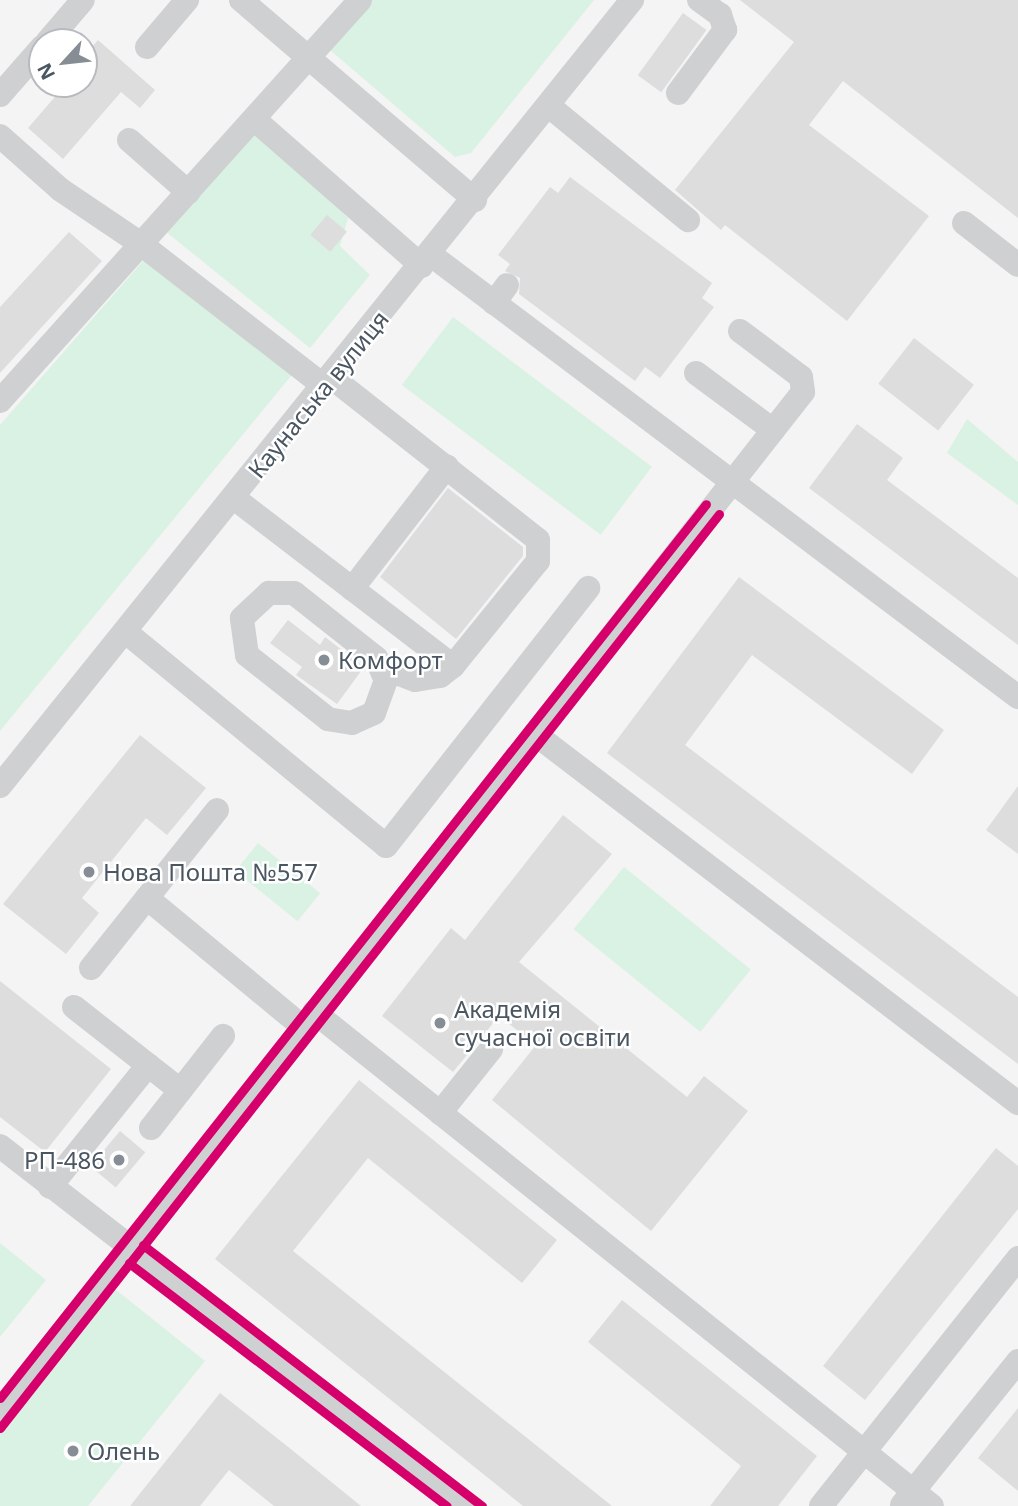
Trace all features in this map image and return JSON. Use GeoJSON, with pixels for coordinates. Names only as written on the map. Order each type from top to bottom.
{"type":"FeatureCollection","features":[{"type":"Feature","properties":{"kind":"street"},"geometry":{"type":"LineString","coordinates":[[59,28],[83,0]]}},
{"type":"Feature","properties":{"kind":"street"},"geometry":{"type":"LineString","coordinates":[[147,47],[187,0]]}},
{"type":"Feature","properties":{"kind":"street"},"geometry":{"type":"LineString","coordinates":[[241,0],[310,55],[475,200]]}},
{"type":"Feature","properties":{"kind":"street"},"geometry":{"type":"LineString","coordinates":[[0,401],[360,0]]}},
{"type":"Feature","properties":{"kind":"street","name":"Каунаська вулиця"},"geometry":{"type":"LineString","coordinates":[[0,786],[127,633],[632,0]]}},
{"type":"Feature","properties":{"kind":"street"},"geometry":{"type":"LineString","coordinates":[[678,93],[724,30],[720,15],[699,0]]}},
{"type":"Feature","properties":{"kind":"street"},"geometry":{"type":"LineString","coordinates":[[0,95],[28,63]]}},
{"type":"Feature","properties":{"kind":"street"},"geometry":{"type":"LineString","coordinates":[[549,106],[688,220]]}},
{"type":"Feature","properties":{"kind":"street"},"geometry":{"type":"LineString","coordinates":[[254,119],[426,260],[500,294],[1018,697]]}},
{"type":"Feature","properties":{"kind":"street"},"geometry":{"type":"LineString","coordinates":[[129,140],[188,192]]}},
{"type":"Feature","properties":{"kind":"street"},"geometry":{"type":"LineString","coordinates":[[4,149],[141,244],[327,382],[447,466],[530,531],[541,551],[533,568],[453,666],[440,676],[415,680],[383,668],[294,593],[257,598],[242,618],[247,654],[340,723],[374,713],[386,692],[383,668]]}},
{"type":"Feature","properties":{"kind":"street"},"geometry":{"type":"LineString","coordinates":[[964,223],[1018,265]]}},
{"type":"Feature","properties":{"kind":"street"},"geometry":{"type":"LineString","coordinates":[[0,1414],[773,430],[805,382],[740,331]]}},
{"type":"Feature","properties":{"kind":"street"},"geometry":{"type":"LineString","coordinates":[[696,373],[773,430]]}},
{"type":"Feature","properties":{"kind":"street"},"geometry":{"type":"LineString","coordinates":[[352,589],[447,466]]}},
{"type":"Feature","properties":{"kind":"street"},"geometry":{"type":"LineString","coordinates":[[234,498],[453,666]]}},
{"type":"Feature","properties":{"kind":"street"},"geometry":{"type":"LineString","coordinates":[[127,633],[386,846],[588,588]]}},
{"type":"Feature","properties":{"kind":"street"},"geometry":{"type":"LineString","coordinates":[[535,734],[1018,1103]]}},
{"type":"Feature","properties":{"kind":"street"},"geometry":{"type":"LineString","coordinates":[[92,968],[217,810]]}},
{"type":"Feature","properties":{"kind":"street"},"geometry":{"type":"LineString","coordinates":[[146,898],[440,1113],[863,1454],[915,1502],[1018,1362]]}},
{"type":"Feature","properties":{"kind":"street"},"geometry":{"type":"LineString","coordinates":[[74,1007],[180,1090]]}},
{"type":"Feature","properties":{"kind":"street"},"geometry":{"type":"LineString","coordinates":[[151,1128],[223,1036]]}},
{"type":"Feature","properties":{"kind":"street"},"geometry":{"type":"LineString","coordinates":[[440,1113],[491,1049]]}},
{"type":"Feature","properties":{"kind":"street"},"geometry":{"type":"LineString","coordinates":[[50,1187],[148,1065]]}},
{"type":"Feature","properties":{"kind":"street"},"geometry":{"type":"LineString","coordinates":[[0,1146],[127,1250],[464,1506]]}},
{"type":"Feature","properties":{"kind":"street"},"geometry":{"type":"LineString","coordinates":[[821,1506],[1018,1258]]}},
{"type":"Feature","properties":{"kind":"green space"},"geometry":{"type":"Polygon","coordinates":[[[364,0],[594,0],[471,153],[455,157],[330,50],[364,0]]]}},
{"type":"Feature","properties":{"kind":"green space"},"geometry":{"type":"Polygon","coordinates":[[[252,131],[261,134],[348,218],[340,246],[370,275],[310,348],[165,231],[252,131]]]}},
{"type":"Feature","properties":{"kind":"green space"},"geometry":{"type":"Polygon","coordinates":[[[149,254],[295,371],[0,731],[0,425],[149,254]]]}},
{"type":"Feature","properties":{"kind":"green space"},"geometry":{"type":"Polygon","coordinates":[[[453,317],[652,467],[601,535],[402,385],[453,317]]]}},
{"type":"Feature","properties":{"kind":"green space"},"geometry":{"type":"Polygon","coordinates":[[[967,419],[1018,462],[1018,505],[947,453],[967,419]]]}},
{"type":"Feature","properties":{"kind":"green space"},"geometry":{"type":"Polygon","coordinates":[[[258,843],[320,893],[298,921],[235,871],[258,843]]]}},
{"type":"Feature","properties":{"kind":"green space"},"geometry":{"type":"Polygon","coordinates":[[[624,867],[751,970],[700,1032],[574,929],[624,867]]]}},
{"type":"Feature","properties":{"kind":"green space"},"geometry":{"type":"Polygon","coordinates":[[[0,1243],[46,1280],[0,1337],[0,1243]]]}},
{"type":"Feature","properties":{"kind":"green space"},"geometry":{"type":"Polygon","coordinates":[[[115,1289],[205,1361],[88,1506],[0,1506],[0,1433],[115,1289]]]}},
{"type":"Feature","properties":{"kind":"building"},"geometry":{"type":"Polygon","coordinates":[[[740,0],[1018,0],[1018,218],[843,81],[809,125],[929,216],[847,321],[725,225],[721,230],[675,190],[794,42],[740,0]]]}},
{"type":"Feature","properties":{"kind":"building"},"geometry":{"type":"Polygon","coordinates":[[[683,13],[706,30],[661,92],[638,75],[683,13]]]}},
{"type":"Feature","properties":{"kind":"building"},"geometry":{"type":"Polygon","coordinates":[[[98,40],[155,90],[140,108],[121,92],[63,159],[28,128],[54,98],[98,98],[98,40]]]}},
{"type":"Feature","properties":{"kind":"building"},"geometry":{"type":"Polygon","coordinates":[[[570,177],[712,283],[702,298],[714,307],[660,378],[645,367],[635,381],[519,294],[520,278],[505,271],[510,264],[498,255],[550,187],[558,193],[570,177]]]}},
{"type":"Feature","properties":{"kind":"building"},"geometry":{"type":"Polygon","coordinates":[[[327,215],[347,232],[330,252],[310,235],[327,215]]]}},
{"type":"Feature","properties":{"kind":"building"},"geometry":{"type":"Polygon","coordinates":[[[69,232],[102,261],[0,373],[0,307],[69,232]]]}},
{"type":"Feature","properties":{"kind":"building"},"geometry":{"type":"Polygon","coordinates":[[[914,338],[974,385],[938,430],[878,384],[914,338]]]}},
{"type":"Feature","properties":{"kind":"building"},"geometry":{"type":"Polygon","coordinates":[[[857,424],[903,458],[887,480],[1018,578],[1018,645],[809,488],[857,424]]]}},
{"type":"Feature","properties":{"kind":"building"},"geometry":{"type":"Polygon","coordinates":[[[448,488],[523,547],[523,556],[456,639],[380,577],[448,488]]]}},
{"type":"Feature","properties":{"kind":"building"},"geometry":{"type":"Polygon","coordinates":[[[739,577],[944,730],[912,774],[752,655],[685,745],[1018,997],[1018,1064],[607,753],[739,577]]]}},
{"type":"Feature","properties":{"kind":"building","name":"Комфорт"},"geometry":{"type":"Polygon","coordinates":[[[288,620],[320,645],[325,637],[364,667],[337,704],[296,675],[302,667],[270,643],[288,620]]]}},
{"type":"Feature","properties":{"kind":"building"},"geometry":{"type":"Polygon","coordinates":[[[140,735],[206,788],[167,835],[146,818],[82,898],[99,913],[66,954],[3,904],[140,735]]]}},
{"type":"Feature","properties":{"kind":"building"},"geometry":{"type":"Polygon","coordinates":[[[1018,786],[1018,854],[986,830],[1018,786]]]}},
{"type":"Feature","properties":{"kind":"building","name":"Академія сучасної освіти"},"geometry":{"type":"Polygon","coordinates":[[[563,815],[612,854],[519,962],[687,1097],[704,1076],[748,1111],[651,1231],[492,1100],[536,1045],[499,1016],[453,1072],[382,1016],[451,928],[465,940],[563,815]]]}},
{"type":"Feature","properties":{"kind":"building"},"geometry":{"type":"Polygon","coordinates":[[[0,981],[111,1069],[45,1152],[0,1117],[0,981]]]}},
{"type":"Feature","properties":{"kind":"building"},"geometry":{"type":"Polygon","coordinates":[[[359,1080],[557,1240],[522,1283],[368,1158],[293,1251],[612,1506],[523,1506],[215,1259],[359,1080]]]}},
{"type":"Feature","properties":{"kind":"building","name":"РП-486"},"geometry":{"type":"Polygon","coordinates":[[[120,1131],[145,1152],[116,1187],[90,1166],[120,1131]]]}},
{"type":"Feature","properties":{"kind":"building"},"geometry":{"type":"Polygon","coordinates":[[[996,1148],[1018,1166],[1018,1209],[865,1400],[823,1366],[996,1148]]]}},
{"type":"Feature","properties":{"kind":"building"},"geometry":{"type":"Polygon","coordinates":[[[622,1300],[817,1456],[778,1506],[710,1506],[741,1466],[588,1342],[622,1300]]]}},
{"type":"Feature","properties":{"kind":"building"},"geometry":{"type":"Polygon","coordinates":[[[220,1393],[361,1506],[274,1506],[229,1470],[200,1506],[130,1506],[220,1393]]]}},
{"type":"Feature","properties":{"kind":"building"},"geometry":{"type":"Polygon","coordinates":[[[1018,1408],[1018,1491],[978,1458],[1018,1408]]]}},
{"type":"Feature","properties":{"kind":"cycle path"},"geometry":{"type":"LineString","coordinates":[[0,1398],[706,504]]}},
{"type":"Feature","properties":{"kind":"cycle path"},"geometry":{"type":"LineString","coordinates":[[0,1428],[719,514]]}},
{"type":"Feature","properties":{"kind":"cycle path"},"geometry":{"type":"LineString","coordinates":[[143,1245],[482,1506]]}},
{"type":"Feature","properties":{"kind":"cycle path"},"geometry":{"type":"LineString","coordinates":[[129,1263],[447,1506]]}},
{"type":"Feature","properties":{"kind":"place","name":"Комфорт"},"geometry":{"type":"Point","coordinates":[324,660]}},
{"type":"Feature","properties":{"kind":"place","name":"Нова Пошта №557"},"geometry":{"type":"Point","coordinates":[89,872]}},
{"type":"Feature","properties":{"kind":"place","name":"Академія сучасної освіти"},"geometry":{"type":"Point","coordinates":[440,1023]}},
{"type":"Feature","properties":{"kind":"place","name":"РП-486"},"geometry":{"type":"Point","coordinates":[119,1160]}},
{"type":"Feature","properties":{"kind":"place","name":"Олень"},"geometry":{"type":"Point","coordinates":[73,1451]}}]}
